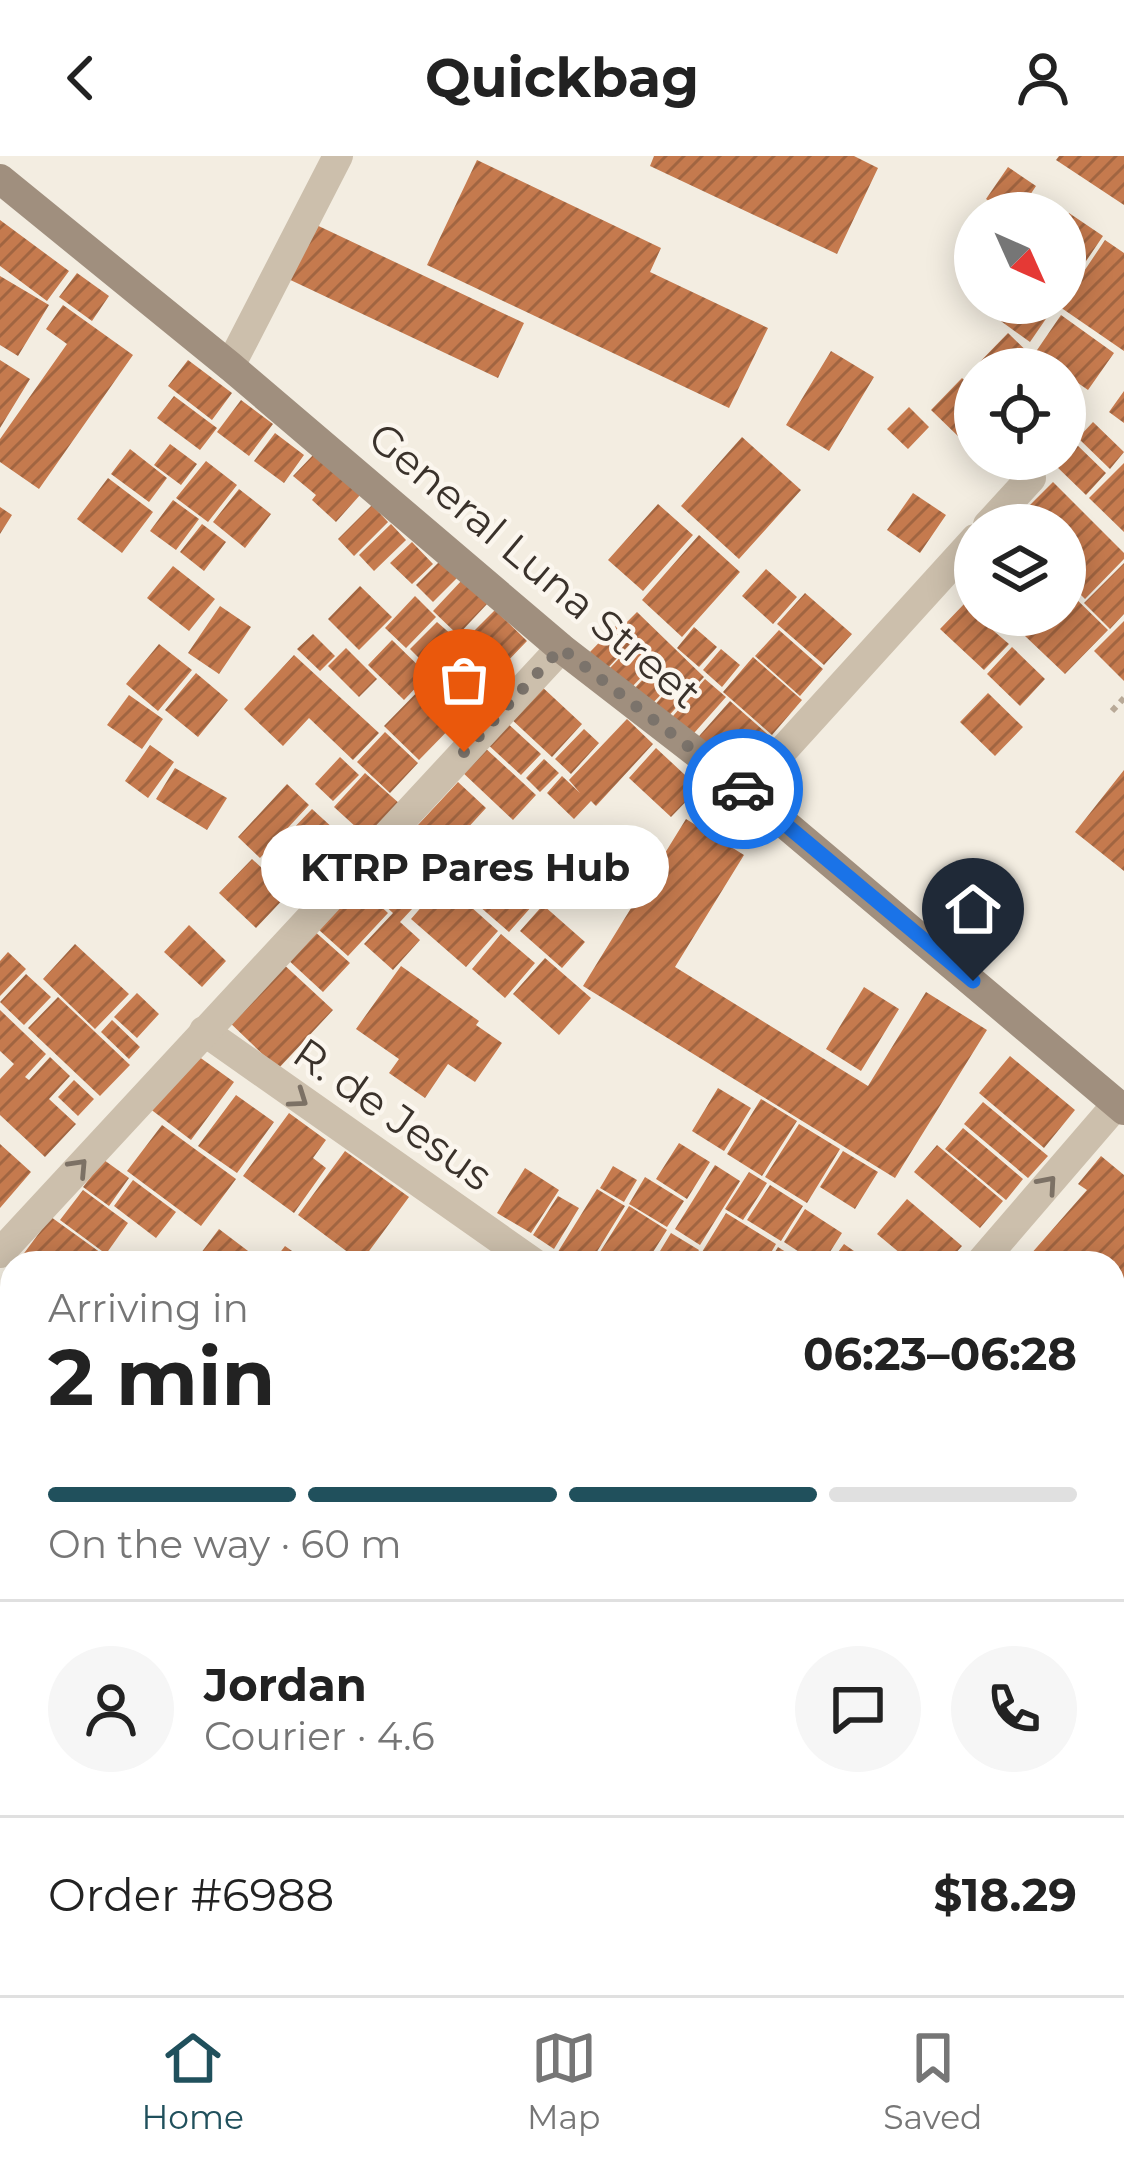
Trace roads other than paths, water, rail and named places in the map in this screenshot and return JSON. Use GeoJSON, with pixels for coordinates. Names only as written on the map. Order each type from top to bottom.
{"type":"FeatureCollection","features":[{"type":"Feature","properties":{"kind":"main road","name":"General Luna Street"},"geometry":{"type":"LineString","coordinates":[[0,179],[230,366],[561,648],[746,791],[1122,1103]]}},
{"type":"Feature","properties":{"kind":"street"},"geometry":{"type":"LineString","coordinates":[[230,366],[338,156]]}},
{"type":"Feature","properties":{"kind":"street"},"geometry":{"type":"LineString","coordinates":[[1007,504],[1029,480]]}},
{"type":"Feature","properties":{"kind":"street"},"geometry":{"type":"LineString","coordinates":[[746,791],[954,562]]}},
{"type":"Feature","properties":{"kind":"street"},"geometry":{"type":"LineString","coordinates":[[2,1251],[561,648]]}},
{"type":"Feature","properties":{"kind":"street","name":"R. de Jesus"},"geometry":{"type":"LineString","coordinates":[[204,1031],[517,1251]]}},
{"type":"Feature","properties":{"kind":"street"},"geometry":{"type":"LineString","coordinates":[[991,1251],[1122,1103]]}},
{"type":"Feature","properties":{"kind":"place","name":"KTRP Pares Hub"},"geometry":{"type":"Point","coordinates":[464,752]}}]}
